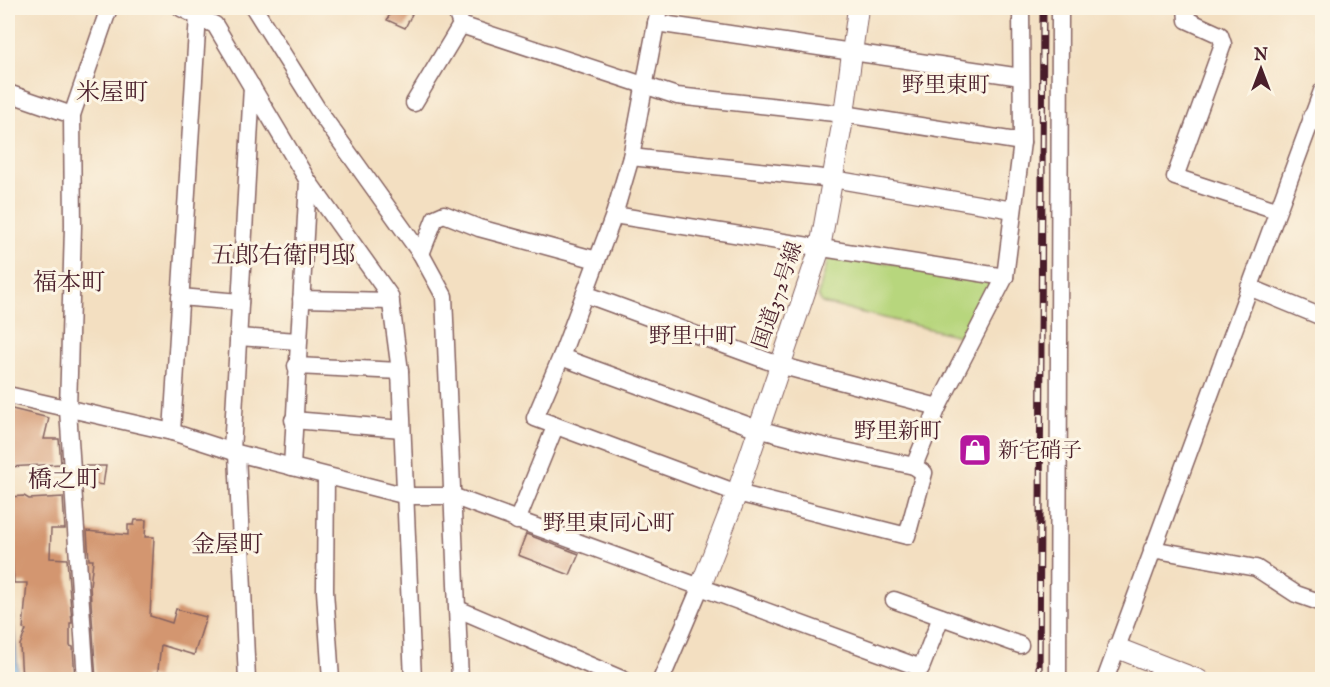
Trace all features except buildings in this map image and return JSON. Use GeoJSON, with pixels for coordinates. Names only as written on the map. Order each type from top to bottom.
{"type":"FeatureCollection","features":[{"type":"Feature","properties":{"kind":"street"},"geometry":{"type":"LineString","coordinates":[[86,680],[68,410],[73,225],[72,116],[109,8]]}},
{"type":"Feature","properties":{"kind":"street"},"geometry":{"type":"LineString","coordinates":[[181,8],[215,25],[308,181],[391,301],[400,371],[413,680]]}},
{"type":"Feature","properties":{"kind":"street"},"geometry":{"type":"LineString","coordinates":[[254,8],[320,113],[421,254],[444,296],[460,680]]}},
{"type":"Feature","properties":{"kind":"street"},"geometry":{"type":"LineString","coordinates":[[455,8],[461,25]]}},
{"type":"Feature","properties":{"kind":"street","name":"国道372号線"},"geometry":{"type":"LineString","coordinates":[[700,588],[737,493],[820,248],[844,114],[858,8]]}},
{"type":"Feature","properties":{"kind":"street"},"geometry":{"type":"LineString","coordinates":[[915,466],[938,407],[1005,277],[1022,142],[1018,8]]}},
{"type":"Feature","properties":{"kind":"street"},"geometry":{"type":"LineString","coordinates":[[1058,680],[1060,8]]}},
{"type":"Feature","properties":{"kind":"street"},"geometry":{"type":"LineString","coordinates":[[1186,8],[1187,20],[1220,35],[1223,45],[1174,177],[1276,210]]}},
{"type":"Feature","properties":{"kind":"street"},"geometry":{"type":"LineString","coordinates":[[172,432],[198,15]]}},
{"type":"Feature","properties":{"kind":"street"},"geometry":{"type":"LineString","coordinates":[[561,357],[758,429],[915,466],[924,473],[907,536],[737,493],[535,418],[561,357],[614,215],[631,157],[658,15],[851,51],[1021,77]]}},
{"type":"Feature","properties":{"kind":"street"},"geometry":{"type":"LineString","coordinates":[[461,25],[677,96],[844,114],[1022,142]]}},
{"type":"Feature","properties":{"kind":"street"},"geometry":{"type":"LineString","coordinates":[[414,103],[461,25]]}},
{"type":"Feature","properties":{"kind":"street"},"geometry":{"type":"LineString","coordinates":[[247,680],[235,452],[238,337],[252,86]]}},
{"type":"Feature","properties":{"kind":"street"},"geometry":{"type":"LineString","coordinates":[[1105,680],[1276,210],[1318,120],[1323,91]]}},
{"type":"Feature","properties":{"kind":"street"},"geometry":{"type":"LineString","coordinates":[[8,93],[72,116]]}},
{"type":"Feature","properties":{"kind":"street"},"geometry":{"type":"LineString","coordinates":[[631,157],[833,179],[1013,210]]}},
{"type":"Feature","properties":{"kind":"street"},"geometry":{"type":"LineString","coordinates":[[292,467],[308,181]]}},
{"type":"Feature","properties":{"kind":"street"},"geometry":{"type":"LineString","coordinates":[[421,254],[435,218],[444,214],[479,228],[597,260]]}},
{"type":"Feature","properties":{"kind":"street"},"geometry":{"type":"LineString","coordinates":[[614,215],[1005,277]]}},
{"type":"Feature","properties":{"kind":"street"},"geometry":{"type":"LineString","coordinates":[[1249,287],[1323,317]]}},
{"type":"Feature","properties":{"kind":"street"},"geometry":{"type":"LineString","coordinates":[[585,294],[779,366],[938,407]]}},
{"type":"Feature","properties":{"kind":"street"},"geometry":{"type":"LineString","coordinates":[[180,297],[240,302]]}},
{"type":"Feature","properties":{"kind":"street"},"geometry":{"type":"LineString","coordinates":[[301,299],[391,301]]}},
{"type":"Feature","properties":{"kind":"street"},"geometry":{"type":"LineString","coordinates":[[238,337],[298,341]]}},
{"type":"Feature","properties":{"kind":"street"},"geometry":{"type":"LineString","coordinates":[[296,366],[400,371]]}},
{"type":"Feature","properties":{"kind":"street"},"geometry":{"type":"LineString","coordinates":[[8,394],[68,410],[172,432],[235,452],[407,496],[452,496],[921,668],[940,617]]}},
{"type":"Feature","properties":{"kind":"street"},"geometry":{"type":"LineString","coordinates":[[293,420],[402,429]]}},
{"type":"Feature","properties":{"kind":"street"},"geometry":{"type":"LineString","coordinates":[[517,521],[555,427]]}},
{"type":"Feature","properties":{"kind":"street"},"geometry":{"type":"LineString","coordinates":[[326,476],[325,591],[331,680]]}},
{"type":"Feature","properties":{"kind":"street"},"geometry":{"type":"LineString","coordinates":[[1152,549],[1256,568],[1296,594],[1323,603]]}},
{"type":"Feature","properties":{"kind":"street"},"geometry":{"type":"LineString","coordinates":[[660,680],[700,588]]}},
{"type":"Feature","properties":{"kind":"street"},"geometry":{"type":"LineString","coordinates":[[894,600],[1020,645]]}},
{"type":"Feature","properties":{"kind":"street"},"geometry":{"type":"LineString","coordinates":[[458,609],[624,680]]}},
{"type":"Feature","properties":{"kind":"street"},"geometry":{"type":"LineString","coordinates":[[1117,648],[1199,680]]}},
{"type":"Feature","properties":{"kind":"green space"},"geometry":{"type":"Polygon","coordinates":[[[837,256],[987,276],[990,283],[966,333],[959,336],[822,303],[818,295],[828,260],[837,256]]]}},
{"type":"Feature","properties":{"kind":"water"},"geometry":{"type":"Polygon","coordinates":[[[8,572],[19,679],[8,679],[8,572]]]}},
{"type":"Feature","properties":{"kind":"railway"},"geometry":{"type":"LineString","coordinates":[[1039,680],[1043,8]]}},
{"type":"Feature","properties":{"kind":"place","name":"新宅硝子"},"geometry":{"type":"Point","coordinates":[975,450]}},
{"type":"Feature","properties":{"kind":"district","name":"野里東町"},"geometry":{"type":"Point","coordinates":[946,84]}},
{"type":"Feature","properties":{"kind":"district","name":"米屋町"},"geometry":{"type":"Point","coordinates":[112,92]}},
{"type":"Feature","properties":{"kind":"district","name":"五郎右衛門邸"},"geometry":{"type":"Point","coordinates":[283,255]}},
{"type":"Feature","properties":{"kind":"district","name":"福本町"},"geometry":{"type":"Point","coordinates":[69,282]}},
{"type":"Feature","properties":{"kind":"district","name":"野里中町"},"geometry":{"type":"Point","coordinates":[693,335]}},
{"type":"Feature","properties":{"kind":"district","name":"野里新町"},"geometry":{"type":"Point","coordinates":[898,430]}},
{"type":"Feature","properties":{"kind":"district","name":"橋之町"},"geometry":{"type":"Point","coordinates":[64,479]}},
{"type":"Feature","properties":{"kind":"district","name":"野里東同心町"},"geometry":{"type":"Point","coordinates":[609,522]}},
{"type":"Feature","properties":{"kind":"district","name":"金屋町"},"geometry":{"type":"Point","coordinates":[227,544]}}]}
